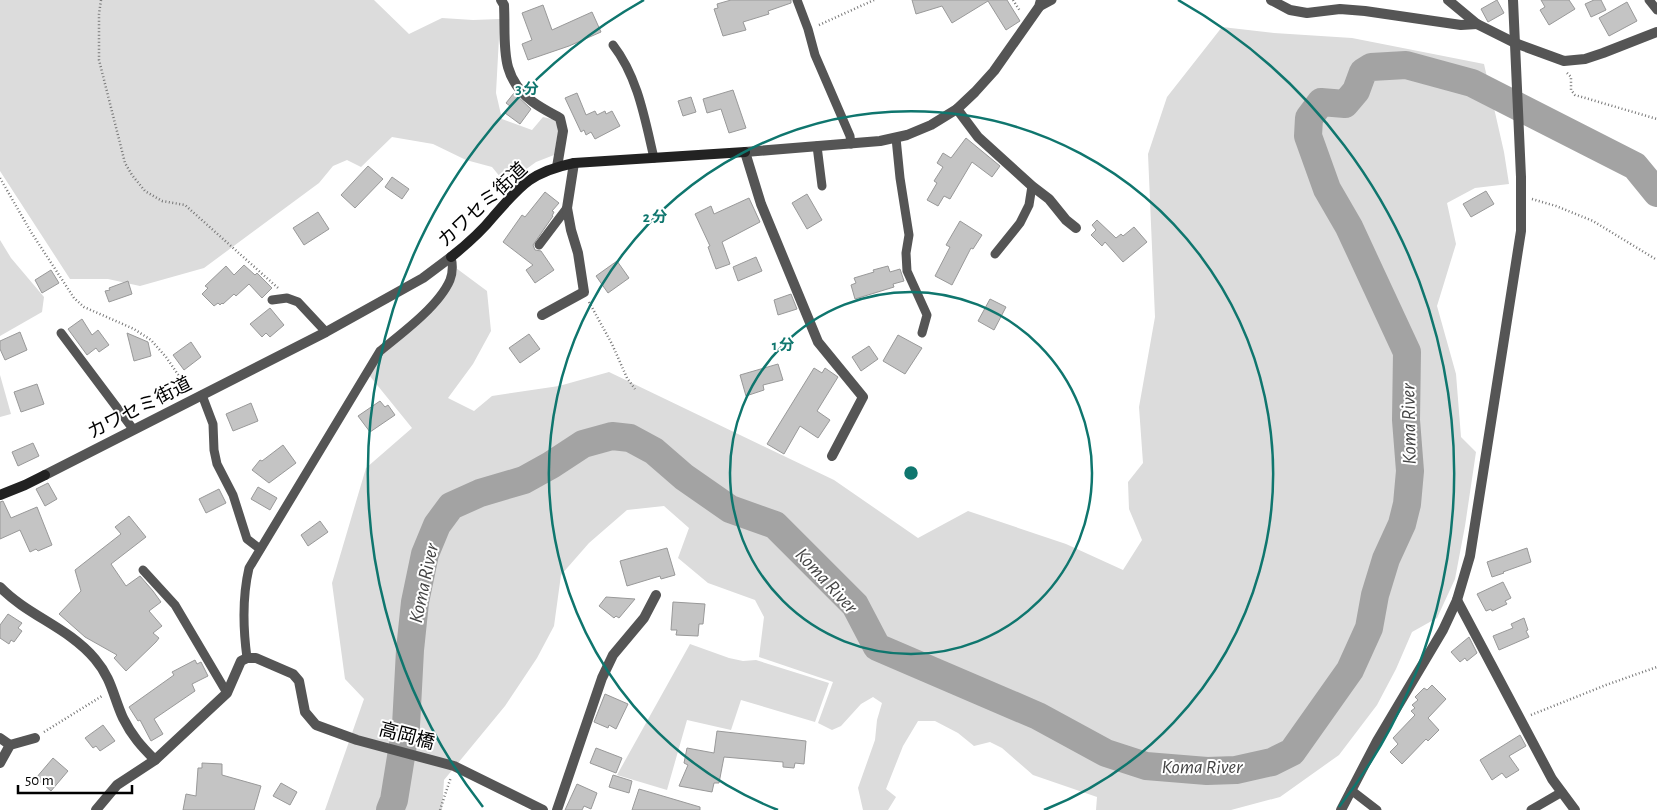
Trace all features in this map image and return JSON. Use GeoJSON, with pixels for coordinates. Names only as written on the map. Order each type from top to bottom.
{"type":"FeatureCollection","features":[{"type":"Feature","properties":{"kind":"street"},"geometry":{"type":"LineString","coordinates":[[501,0],[504,5],[505,52],[508,72],[517,87],[533,103],[560,118],[563,131],[557,166]]}},
{"type":"Feature","properties":{"kind":"street"},"geometry":{"type":"LineString","coordinates":[[1271,0],[1290,10],[1307,13],[1340,9],[1461,26],[1477,24]]}},
{"type":"Feature","properties":{"kind":"street"},"geometry":{"type":"LineString","coordinates":[[1448,0],[1477,24],[1515,43],[1564,61],[1584,59],[1603,54],[1657,32]]}},
{"type":"Feature","properties":{"kind":"street"},"geometry":{"type":"LineString","coordinates":[[1341,810],[1377,741],[1443,630],[1456,600],[1470,556],[1520,231],[1521,178],[1513,0]]}},
{"type":"Feature","properties":{"kind":"street","name":"カワセミ街道"},"geometry":{"type":"LineString","coordinates":[[0,495],[45,475],[326,332],[423,278],[452,257],[474,237],[526,182],[557,166],[574,163],[880,141],[907,136],[931,125],[957,108],[994,72],[1040,3]]}},
{"type":"Feature","properties":{"kind":"street"},"geometry":{"type":"LineString","coordinates":[[957,108],[978,137],[1049,199],[1066,220],[1076,228]]}},
{"type":"Feature","properties":{"kind":"street"},"geometry":{"type":"LineString","coordinates":[[745,152],[762,204],[818,342],[863,397],[832,456]]}},
{"type":"Feature","properties":{"kind":"street"},"geometry":{"type":"LineString","coordinates":[[542,315],[584,292],[578,253],[567,208],[574,163]]}},
{"type":"Feature","properties":{"kind":"street"},"geometry":{"type":"LineString","coordinates":[[0,587],[10,598],[72,637],[95,658],[106,673],[114,689],[122,716],[136,742],[155,760]]}},
{"type":"Feature","properties":{"kind":"street"},"geometry":{"type":"LineString","coordinates":[[557,810],[602,678],[613,656],[644,618],[656,595]]}},
{"type":"Feature","properties":{"kind":"street"},"geometry":{"type":"LineString","coordinates":[[1456,600],[1552,779],[1575,810]]}},
{"type":"Feature","properties":{"kind":"street"},"geometry":{"type":"LineString","coordinates":[[96,810],[118,784],[155,760],[227,693],[242,661],[247,658]]}},
{"type":"Feature","properties":{"kind":"street","name":"高岡橋"},"geometry":{"type":"LineString","coordinates":[[247,658],[256,658],[293,674],[299,681],[305,712],[316,725],[357,740],[452,765],[538,809]]}},
{"type":"Feature","properties":{"kind":"street"},"geometry":{"type":"LineString","coordinates":[[0,738],[10,745]]}},
{"type":"Feature","properties":{"kind":"street"},"geometry":{"type":"LineString","coordinates":[[0,763],[10,745],[35,738]]}},
{"type":"Feature","properties":{"kind":"lane"},"geometry":{"type":"LineString","coordinates":[[797,0],[808,29],[815,56],[850,136],[851,144]]}},
{"type":"Feature","properties":{"kind":"lane"},"geometry":{"type":"LineString","coordinates":[[1040,3],[1052,0]]}},
{"type":"Feature","properties":{"kind":"lane"},"geometry":{"type":"LineString","coordinates":[[1649,0],[1657,10]]}},
{"type":"Feature","properties":{"kind":"lane"},"geometry":{"type":"LineString","coordinates":[[613,45],[623,58],[636,88],[654,158]]}},
{"type":"Feature","properties":{"kind":"lane"},"geometry":{"type":"LineString","coordinates":[[896,138],[908,235],[907,271],[927,315],[922,333]]}},
{"type":"Feature","properties":{"kind":"lane"},"geometry":{"type":"LineString","coordinates":[[817,146],[822,186]]}},
{"type":"Feature","properties":{"kind":"lane"},"geometry":{"type":"LineString","coordinates":[[995,254],[1020,223],[1029,205],[1032,186]]}},
{"type":"Feature","properties":{"kind":"lane"},"geometry":{"type":"LineString","coordinates":[[539,245],[567,208]]}},
{"type":"Feature","properties":{"kind":"lane"},"geometry":{"type":"LineString","coordinates":[[247,658],[244,632],[244,590],[249,568],[380,351],[438,300],[450,280],[454,267],[452,257]]}},
{"type":"Feature","properties":{"kind":"lane"},"geometry":{"type":"LineString","coordinates":[[272,300],[287,298],[298,302],[326,332]]}},
{"type":"Feature","properties":{"kind":"lane"},"geometry":{"type":"LineString","coordinates":[[61,333],[133,429]]}},
{"type":"Feature","properties":{"kind":"lane"},"geometry":{"type":"LineString","coordinates":[[198,397],[213,424],[214,450],[217,464],[232,495],[246,539],[260,549]]}},
{"type":"Feature","properties":{"kind":"lane"},"geometry":{"type":"LineString","coordinates":[[143,570],[175,605],[227,693]]}},
{"type":"Feature","properties":{"kind":"lane"},"geometry":{"type":"LineString","coordinates":[[1351,790],[1377,810]]}},
{"type":"Feature","properties":{"kind":"lane"},"geometry":{"type":"LineString","coordinates":[[1531,810],[1562,792]]}},
{"type":"Feature","properties":{"kind":"path"},"geometry":{"type":"LineString","coordinates":[[101,0],[99,14],[99,60],[125,162],[132,175],[145,191],[155,198],[185,205],[287,298]]}},
{"type":"Feature","properties":{"kind":"path"},"geometry":{"type":"LineString","coordinates":[[808,29],[874,0]]}},
{"type":"Feature","properties":{"kind":"path"},"geometry":{"type":"LineString","coordinates":[[1565,72],[1571,77],[1571,90],[1575,95],[1657,118]]}},
{"type":"Feature","properties":{"kind":"path"},"geometry":{"type":"LineString","coordinates":[[0,178],[31,232],[74,298],[84,307],[134,329],[151,340],[198,397]]}},
{"type":"Feature","properties":{"kind":"path"},"geometry":{"type":"LineString","coordinates":[[1521,196],[1556,206],[1593,221],[1657,260]]}},
{"type":"Feature","properties":{"kind":"path"},"geometry":{"type":"LineString","coordinates":[[584,292],[612,344],[627,378],[635,389]]}},
{"type":"Feature","properties":{"kind":"path"},"geometry":{"type":"LineString","coordinates":[[1520,720],[1606,685],[1657,667]]}},
{"type":"Feature","properties":{"kind":"path"},"geometry":{"type":"LineString","coordinates":[[35,738],[114,689]]}},
{"type":"Feature","properties":{"kind":"path"},"geometry":{"type":"LineString","coordinates":[[440,810],[452,765]]}},
{"type":"Feature","properties":{"kind":"shaded area"},"geometry":{"type":"Polygon","coordinates":[[[0,0],[374,0],[409,34],[442,18],[500,19],[496,93],[502,119],[532,130],[543,117],[556,120],[558,132],[554,155],[536,162],[506,184],[492,167],[466,160],[433,144],[392,137],[361,167],[347,160],[333,166],[319,183],[204,268],[140,286],[108,279],[70,279],[0,171],[0,0]]]}},
{"type":"Feature","properties":{"kind":"shaded area"},"geometry":{"type":"Polygon","coordinates":[[[1222,27],[1274,33],[1352,38],[1484,64],[1504,152],[1509,184],[1475,188],[1447,203],[1456,244],[1437,306],[1456,374],[1461,437],[1476,452],[1455,579],[1437,618],[1412,632],[1396,669],[1377,705],[1339,755],[1280,797],[1231,810],[1096,810],[1097,797],[1033,775],[1002,748],[990,742],[974,746],[958,733],[935,721],[918,721],[903,746],[886,789],[896,797],[888,810],[863,810],[858,788],[875,740],[877,720],[882,703],[873,697],[861,704],[841,726],[832,730],[818,723],[833,682],[759,657],[764,617],[755,600],[708,583],[678,558],[689,528],[664,506],[627,510],[589,543],[561,575],[554,626],[537,658],[505,706],[444,780],[442,810],[325,810],[364,699],[345,679],[332,583],[366,468],[412,428],[369,375],[382,353],[440,301],[456,268],[487,291],[491,331],[473,364],[448,398],[474,411],[492,396],[559,386],[609,372],[834,480],[918,538],[968,511],[1066,544],[1123,570],[1142,540],[1129,509],[1128,482],[1143,463],[1139,407],[1155,317],[1148,154],[1167,97],[1222,27]]]}},
{"type":"Feature","properties":{"kind":"shaded area"},"geometry":{"type":"Polygon","coordinates":[[[0,240],[11,258],[44,297],[42,312],[0,336],[0,240]]]}},
{"type":"Feature","properties":{"kind":"shaded area"},"geometry":{"type":"Polygon","coordinates":[[[0,375],[11,414],[0,417],[0,375]]]}},
{"type":"Feature","properties":{"kind":"shaded area"},"geometry":{"type":"Polygon","coordinates":[[[690,644],[729,658],[743,661],[756,660],[829,683],[815,722],[741,700],[731,730],[687,720],[667,790],[617,775],[690,644]]]}},
{"type":"Feature","properties":{"kind":"building"},"geometry":{"type":"Polygon","coordinates":[[[731,0],[791,0],[791,3],[768,11],[769,14],[743,22],[746,30],[723,36],[714,9],[718,8],[717,4],[731,0]]]}},
{"type":"Feature","properties":{"kind":"building"},"geometry":{"type":"Polygon","coordinates":[[[912,0],[1007,0],[1020,21],[1006,30],[988,1],[952,23],[942,6],[916,14],[912,0]]]}},
{"type":"Feature","properties":{"kind":"building"},"geometry":{"type":"Polygon","coordinates":[[[1497,0],[1504,13],[1488,22],[1481,9],[1497,0]]]}},
{"type":"Feature","properties":{"kind":"building"},"geometry":{"type":"Polygon","coordinates":[[[1541,0],[1569,0],[1575,9],[1549,25],[1540,10],[1545,7],[1541,0]]]}},
{"type":"Feature","properties":{"kind":"building"},"geometry":{"type":"Polygon","coordinates":[[[1594,0],[1601,0],[1606,10],[1591,17],[1585,4],[1594,0]]]}},
{"type":"Feature","properties":{"kind":"building"},"geometry":{"type":"Polygon","coordinates":[[[1627,2],[1637,21],[1609,36],[1599,18],[1627,2]]]}},
{"type":"Feature","properties":{"kind":"building"},"geometry":{"type":"Polygon","coordinates":[[[543,5],[552,30],[592,12],[601,32],[569,46],[528,60],[522,44],[532,40],[522,13],[543,5]]]}},
{"type":"Feature","properties":{"kind":"building"},"geometry":{"type":"Polygon","coordinates":[[[733,90],[746,128],[729,133],[721,109],[707,113],[703,99],[733,90]]]}},
{"type":"Feature","properties":{"kind":"building"},"geometry":{"type":"Polygon","coordinates":[[[514,93],[531,109],[520,124],[505,113],[510,106],[506,103],[514,93]]]}},
{"type":"Feature","properties":{"kind":"building"},"geometry":{"type":"Polygon","coordinates":[[[577,93],[586,115],[595,111],[597,115],[605,111],[606,114],[612,111],[620,126],[595,139],[591,132],[586,135],[584,130],[581,132],[565,98],[577,93]]]}},
{"type":"Feature","properties":{"kind":"building"},"geometry":{"type":"Polygon","coordinates":[[[691,97],[696,112],[683,116],[678,101],[691,97]]]}},
{"type":"Feature","properties":{"kind":"building"},"geometry":{"type":"Polygon","coordinates":[[[966,138],[1000,166],[992,177],[972,162],[950,199],[944,196],[938,206],[927,200],[937,183],[934,181],[943,167],[937,163],[943,153],[951,158],[966,138]]]}},
{"type":"Feature","properties":{"kind":"building"},"geometry":{"type":"Polygon","coordinates":[[[368,166],[383,179],[355,208],[341,195],[368,166]]]}},
{"type":"Feature","properties":{"kind":"building"},"geometry":{"type":"Polygon","coordinates":[[[392,177],[409,189],[402,199],[385,187],[392,177]]]}},
{"type":"Feature","properties":{"kind":"building"},"geometry":{"type":"Polygon","coordinates":[[[1486,191],[1494,204],[1471,217],[1463,204],[1486,191]]]}},
{"type":"Feature","properties":{"kind":"building"},"geometry":{"type":"Polygon","coordinates":[[[545,192],[559,203],[552,211],[554,212],[553,216],[533,245],[535,250],[541,251],[554,270],[535,283],[526,270],[533,265],[503,242],[522,215],[525,217],[545,192]]]}},
{"type":"Feature","properties":{"kind":"building"},"geometry":{"type":"Polygon","coordinates":[[[807,194],[822,220],[807,229],[792,203],[807,194]]]}},
{"type":"Feature","properties":{"kind":"building"},"geometry":{"type":"Polygon","coordinates":[[[749,198],[760,222],[722,242],[730,264],[716,269],[708,247],[710,246],[695,214],[711,206],[714,214],[749,198]]]}},
{"type":"Feature","properties":{"kind":"building"},"geometry":{"type":"Polygon","coordinates":[[[318,212],[329,229],[304,245],[293,228],[318,212]]]}},
{"type":"Feature","properties":{"kind":"building"},"geometry":{"type":"Polygon","coordinates":[[[1097,220],[1116,238],[1121,234],[1123,236],[1134,227],[1147,242],[1123,262],[1105,242],[1102,246],[1091,235],[1096,230],[1092,225],[1097,220]]]}},
{"type":"Feature","properties":{"kind":"building"},"geometry":{"type":"Polygon","coordinates":[[[960,221],[982,235],[973,249],[971,248],[952,285],[935,276],[950,247],[946,245],[960,221]]]}},
{"type":"Feature","properties":{"kind":"building"},"geometry":{"type":"Polygon","coordinates":[[[756,257],[762,271],[738,281],[733,267],[756,257]]]}},
{"type":"Feature","properties":{"kind":"building"},"geometry":{"type":"Polygon","coordinates":[[[617,261],[629,278],[608,293],[596,276],[617,261]]]}},
{"type":"Feature","properties":{"kind":"building"},"geometry":{"type":"Polygon","coordinates":[[[244,265],[255,275],[257,273],[272,288],[262,298],[249,284],[236,296],[234,294],[220,305],[218,303],[214,306],[202,294],[208,288],[205,286],[226,266],[234,275],[244,265]]]}},
{"type":"Feature","properties":{"kind":"building"},"geometry":{"type":"Polygon","coordinates":[[[888,266],[890,272],[900,269],[904,281],[893,284],[894,287],[855,299],[851,285],[856,283],[854,278],[888,266]]]}},
{"type":"Feature","properties":{"kind":"building"},"geometry":{"type":"Polygon","coordinates":[[[51,270],[59,283],[42,293],[35,280],[51,270]]]}},
{"type":"Feature","properties":{"kind":"building"},"geometry":{"type":"Polygon","coordinates":[[[128,281],[132,294],[109,302],[105,291],[128,281]]]}},
{"type":"Feature","properties":{"kind":"building"},"geometry":{"type":"Polygon","coordinates":[[[791,294],[797,309],[778,315],[774,300],[791,294]]]}},
{"type":"Feature","properties":{"kind":"building"},"geometry":{"type":"Polygon","coordinates":[[[990,299],[1006,307],[994,330],[978,321],[990,299]]]}},
{"type":"Feature","properties":{"kind":"building"},"geometry":{"type":"Polygon","coordinates":[[[270,308],[284,325],[270,337],[266,333],[262,337],[250,324],[270,308]]]}},
{"type":"Feature","properties":{"kind":"building"},"geometry":{"type":"Polygon","coordinates":[[[82,319],[92,335],[98,330],[109,345],[99,352],[96,348],[87,355],[68,329],[82,319]]]}},
{"type":"Feature","properties":{"kind":"building"},"geometry":{"type":"Polygon","coordinates":[[[20,332],[27,350],[5,360],[0,349],[0,341],[20,332]]]}},
{"type":"Feature","properties":{"kind":"building"},"geometry":{"type":"Polygon","coordinates":[[[127,333],[148,342],[151,356],[134,361],[127,333]]]}},
{"type":"Feature","properties":{"kind":"building"},"geometry":{"type":"Polygon","coordinates":[[[529,334],[540,349],[520,363],[509,348],[529,334]]]}},
{"type":"Feature","properties":{"kind":"building"},"geometry":{"type":"Polygon","coordinates":[[[898,335],[922,348],[905,374],[883,361],[898,335]]]}},
{"type":"Feature","properties":{"kind":"building"},"geometry":{"type":"Polygon","coordinates":[[[191,342],[201,357],[184,370],[173,355],[191,342]]]}},
{"type":"Feature","properties":{"kind":"building"},"geometry":{"type":"Polygon","coordinates":[[[869,346],[878,359],[861,371],[852,357],[869,346]]]}},
{"type":"Feature","properties":{"kind":"building"},"geometry":{"type":"Polygon","coordinates":[[[778,364],[783,380],[763,385],[764,390],[746,396],[740,375],[778,364]]]}},
{"type":"Feature","properties":{"kind":"building"},"geometry":{"type":"Polygon","coordinates":[[[814,368],[822,373],[825,368],[838,377],[817,411],[830,420],[818,438],[800,426],[784,454],[767,444],[814,368]]]}},
{"type":"Feature","properties":{"kind":"building"},"geometry":{"type":"Polygon","coordinates":[[[37,384],[44,404],[21,412],[14,392],[37,384]]]}},
{"type":"Feature","properties":{"kind":"building"},"geometry":{"type":"Polygon","coordinates":[[[380,401],[385,407],[388,405],[395,415],[370,432],[358,416],[380,401]]]}},
{"type":"Feature","properties":{"kind":"building"},"geometry":{"type":"Polygon","coordinates":[[[251,403],[258,421],[233,431],[226,414],[251,403]]]}},
{"type":"Feature","properties":{"kind":"building"},"geometry":{"type":"Polygon","coordinates":[[[33,443],[39,456],[18,466],[12,452],[33,443]]]}},
{"type":"Feature","properties":{"kind":"building"},"geometry":{"type":"Polygon","coordinates":[[[283,445],[296,463],[269,483],[252,470],[260,460],[262,461],[283,445]]]}},
{"type":"Feature","properties":{"kind":"building"},"geometry":{"type":"Polygon","coordinates":[[[48,483],[57,499],[45,506],[36,489],[48,483]]]}},
{"type":"Feature","properties":{"kind":"building"},"geometry":{"type":"Polygon","coordinates":[[[258,487],[277,498],[270,510],[251,499],[258,487]]]}},
{"type":"Feature","properties":{"kind":"building"},"geometry":{"type":"Polygon","coordinates":[[[219,489],[226,503],[206,513],[199,499],[219,489]]]}},
{"type":"Feature","properties":{"kind":"building"},"geometry":{"type":"Polygon","coordinates":[[[3,501],[11,518],[37,507],[52,545],[30,552],[20,530],[0,539],[0,502],[3,501]]]}},
{"type":"Feature","properties":{"kind":"building"},"geometry":{"type":"Polygon","coordinates":[[[129,516],[146,537],[111,564],[126,586],[140,576],[153,591],[161,602],[149,611],[162,626],[153,633],[159,638],[156,642],[126,671],[114,658],[117,655],[85,637],[59,614],[81,591],[75,570],[121,534],[115,527],[129,516]]]}},
{"type":"Feature","properties":{"kind":"building"},"geometry":{"type":"Polygon","coordinates":[[[320,521],[328,532],[308,546],[301,535],[320,521]]]}},
{"type":"Feature","properties":{"kind":"building"},"geometry":{"type":"Polygon","coordinates":[[[667,548],[675,575],[661,579],[660,576],[627,586],[620,561],[667,548]]]}},
{"type":"Feature","properties":{"kind":"building"},"geometry":{"type":"Polygon","coordinates":[[[1527,548],[1531,562],[1492,577],[1487,562],[1527,548]]]}},
{"type":"Feature","properties":{"kind":"building"},"geometry":{"type":"Polygon","coordinates":[[[1503,582],[1511,598],[1505,601],[1507,604],[1492,611],[1491,609],[1486,611],[1477,594],[1503,582]]]}},
{"type":"Feature","properties":{"kind":"building"},"geometry":{"type":"Polygon","coordinates":[[[606,597],[635,599],[619,618],[616,616],[614,618],[599,606],[606,597]]]}},
{"type":"Feature","properties":{"kind":"building"},"geometry":{"type":"Polygon","coordinates":[[[673,602],[705,604],[703,624],[699,624],[698,636],[676,635],[677,630],[671,630],[673,602]]]}},
{"type":"Feature","properties":{"kind":"building"},"geometry":{"type":"Polygon","coordinates":[[[8,614],[22,623],[18,628],[22,631],[14,642],[11,640],[9,644],[0,638],[0,625],[8,614]]]}},
{"type":"Feature","properties":{"kind":"building"},"geometry":{"type":"Polygon","coordinates":[[[1524,618],[1529,637],[1499,650],[1493,636],[1513,628],[1511,624],[1524,618]]]}},
{"type":"Feature","properties":{"kind":"building"},"geometry":{"type":"Polygon","coordinates":[[[1469,637],[1477,653],[1467,661],[1465,658],[1460,662],[1451,652],[1469,637]]]}},
{"type":"Feature","properties":{"kind":"building"},"geometry":{"type":"Polygon","coordinates":[[[195,660],[197,664],[201,662],[208,676],[192,684],[195,691],[154,719],[163,734],[151,741],[140,720],[138,721],[129,707],[174,675],[172,672],[195,660]]]}},
{"type":"Feature","properties":{"kind":"building"},"geometry":{"type":"Polygon","coordinates":[[[1432,685],[1446,699],[1428,718],[1439,730],[1428,741],[1426,739],[1402,764],[1390,752],[1398,744],[1393,738],[1415,715],[1411,711],[1415,708],[1412,705],[1418,700],[1415,697],[1424,688],[1427,690],[1432,685]]]}},
{"type":"Feature","properties":{"kind":"building"},"geometry":{"type":"Polygon","coordinates":[[[605,694],[628,704],[616,729],[609,725],[608,728],[594,722],[605,694]]]}},
{"type":"Feature","properties":{"kind":"building"},"geometry":{"type":"Polygon","coordinates":[[[103,725],[115,741],[100,751],[96,746],[93,748],[85,738],[103,725]]]}},
{"type":"Feature","properties":{"kind":"building"},"geometry":{"type":"Polygon","coordinates":[[[717,731],[806,741],[804,764],[795,763],[794,768],[783,767],[783,762],[724,757],[719,783],[714,783],[712,792],[679,786],[688,765],[684,763],[687,748],[714,753],[717,731]]]}},
{"type":"Feature","properties":{"kind":"building"},"geometry":{"type":"Polygon","coordinates":[[[1520,735],[1526,746],[1509,756],[1519,770],[1506,778],[1502,773],[1492,780],[1480,760],[1520,735]]]}},
{"type":"Feature","properties":{"kind":"building"},"geometry":{"type":"Polygon","coordinates":[[[596,748],[622,758],[616,773],[590,763],[596,748]]]}},
{"type":"Feature","properties":{"kind":"building"},"geometry":{"type":"Polygon","coordinates":[[[53,758],[68,771],[51,791],[36,778],[53,758]]]}},
{"type":"Feature","properties":{"kind":"building"},"geometry":{"type":"Polygon","coordinates":[[[202,763],[222,764],[222,775],[261,786],[254,810],[183,810],[186,794],[196,796],[198,768],[202,768],[202,763]]]}},
{"type":"Feature","properties":{"kind":"building"},"geometry":{"type":"Polygon","coordinates":[[[613,775],[632,781],[629,793],[609,787],[613,775]]]}},
{"type":"Feature","properties":{"kind":"building"},"geometry":{"type":"Polygon","coordinates":[[[281,783],[297,792],[290,805],[273,796],[281,783]]]}},
{"type":"Feature","properties":{"kind":"building"},"geometry":{"type":"Polygon","coordinates":[[[577,784],[597,793],[591,809],[584,806],[582,810],[565,810],[577,784]]]}},
{"type":"Feature","properties":{"kind":"building"},"geometry":{"type":"Polygon","coordinates":[[[639,789],[700,807],[700,810],[632,810],[639,789]]]}},
{"type":"Feature","properties":{"kind":"waterway","name":"Koma River"},"geometry":{"type":"LineString","coordinates":[[390,810],[394,800],[406,726],[410,650],[415,602],[425,554],[437,525],[451,506],[480,493],[524,480],[583,444],[612,436],[630,438],[654,451],[684,477],[730,509],[775,525],[855,605],[877,647],[1038,716],[1106,753],[1146,766],[1207,771],[1236,770],[1272,762],[1292,752],[1350,670],[1369,628],[1375,595],[1386,559],[1402,524],[1407,504],[1410,471],[1406,420],[1407,352],[1349,227],[1327,189],[1308,136],[1309,118],[1321,102],[1345,104],[1356,91],[1363,72],[1371,67],[1406,65],[1472,83],[1635,166],[1657,193]]}}]}
